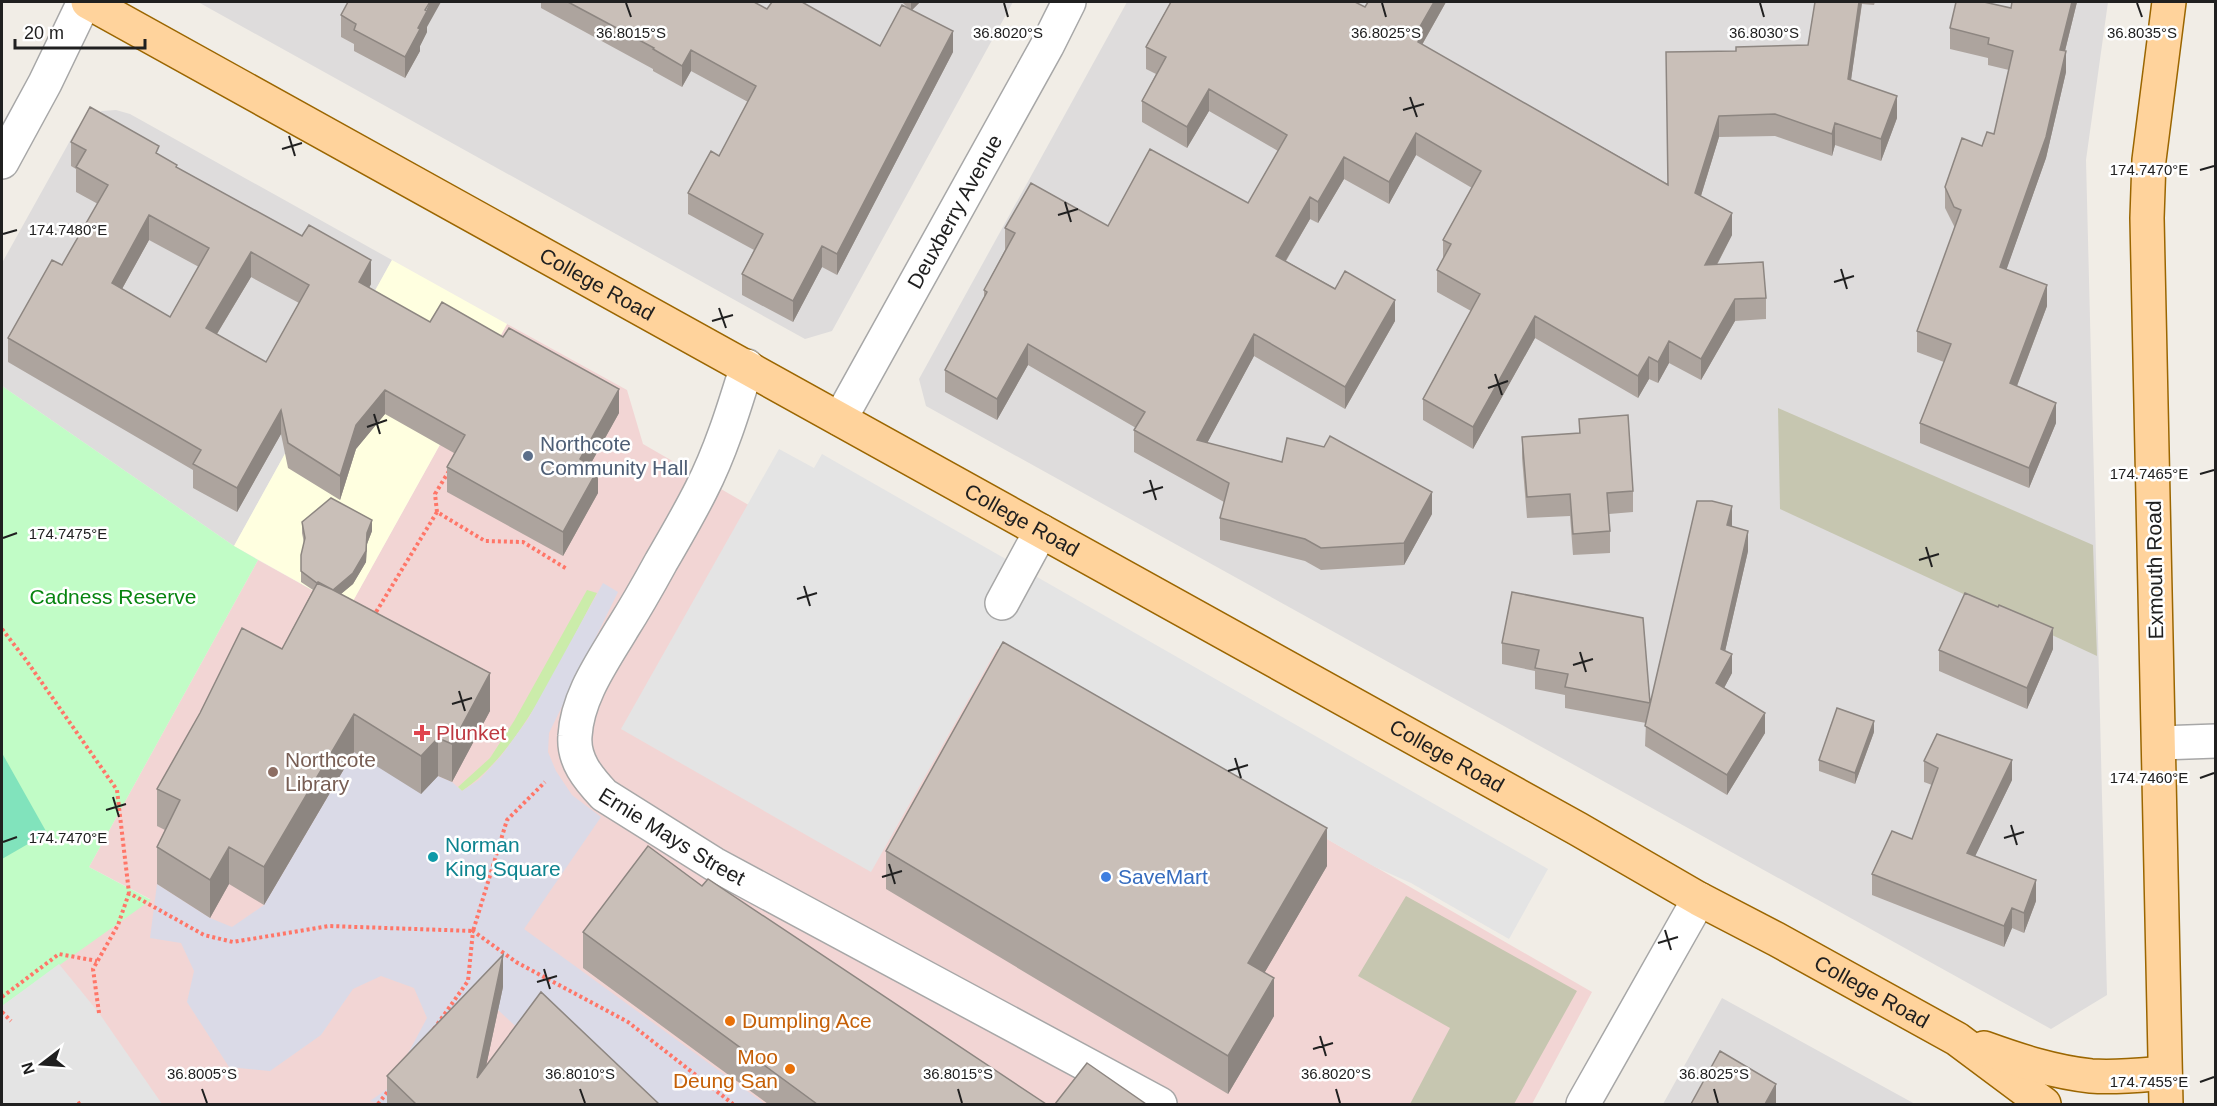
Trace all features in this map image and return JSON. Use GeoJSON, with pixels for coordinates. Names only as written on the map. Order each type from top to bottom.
{"type":"FeatureCollection","features":[{"type":"Feature","properties":{"kind":"main road","name":"College Road"},"geometry":{"type":"LineString","coordinates":[[86,2],[747,366],[1578,829],[1699,899],[1957,1039],[2044,1104]]}},
{"type":"Feature","properties":{"kind":"main road","name":"Exmouth Road"},"geometry":{"type":"LineString","coordinates":[[2166,1089],[2147,218],[2149,160],[2169,2]]}},
{"type":"Feature","properties":{"kind":"main road","name":"College Road"},"geometry":{"type":"LineString","coordinates":[[1957,1039],[2033,1065],[2166,1089]]}},
{"type":"Feature","properties":{"kind":"street"},"geometry":{"type":"LineString","coordinates":[[2,162],[86,2]]}},
{"type":"Feature","properties":{"kind":"street","name":"Deuxberry Avenue"},"geometry":{"type":"LineString","coordinates":[[840,419],[1047,46],[1069,2]]}},
{"type":"Feature","properties":{"kind":"street","name":"Ernie Mays Street"},"geometry":{"type":"LineString","coordinates":[[747,366],[727,430],[702,489],[584,699],[577,719],[574,738],[576,754],[590,780],[604,795],[714,864],[1160,1104]]}},
{"type":"Feature","properties":{"kind":"street"},"geometry":{"type":"LineString","coordinates":[[1002,603],[1041,531]]}},
{"type":"Feature","properties":{"kind":"street"},"geometry":{"type":"LineString","coordinates":[[2160,743],[2216,741]]}},
{"type":"Feature","properties":{"kind":"street"},"geometry":{"type":"LineString","coordinates":[[1583,1104],[1699,899]]}},
{"type":"Feature","properties":{"kind":"path"},"geometry":{"type":"LineString","coordinates":[[367,626],[437,512],[435,494],[452,464]]}},
{"type":"Feature","properties":{"kind":"path"},"geometry":{"type":"LineString","coordinates":[[437,512],[485,541],[523,542],[567,569]]}},
{"type":"Feature","properties":{"kind":"path"},"geometry":{"type":"LineString","coordinates":[[2,629],[60,707],[117,790],[129,893],[118,925],[93,969],[99,1013]]}},
{"type":"Feature","properties":{"kind":"path"},"geometry":{"type":"LineString","coordinates":[[427,1038],[468,981],[473,931],[507,820],[576,754]]}},
{"type":"Feature","properties":{"kind":"path"},"geometry":{"type":"LineString","coordinates":[[129,893],[204,935],[233,942],[329,926],[473,931],[516,962],[628,1022],[733,1104]]}},
{"type":"Feature","properties":{"kind":"path"},"geometry":{"type":"LineString","coordinates":[[2,997],[59,954],[97,961]]}},
{"type":"Feature","properties":{"kind":"path"},"geometry":{"type":"LineString","coordinates":[[2,1012],[11,1021]]}},
{"type":"Feature","properties":{"kind":"path"},"geometry":{"type":"LineString","coordinates":[[378,1104],[393,1085]]}},
{"type":"Feature","properties":{"kind":"path"},"geometry":{"type":"LineString","coordinates":[[78,1104],[83,1101]]}},
{"type":"Feature","properties":{"kind":"shaded area"},"geometry":{"type":"Polygon","coordinates":[[[198,2],[1013,2],[832,331],[805,339],[198,2]]]}},
{"type":"Feature","properties":{"kind":"shaded area"},"geometry":{"type":"Polygon","coordinates":[[[1127,2],[2108,2],[2086,160],[2107,995],[2051,1029],[926,406],[919,379],[1127,2]]]}},
{"type":"Feature","properties":{"kind":"shaded area"},"geometry":{"type":"Polygon","coordinates":[[[116,110],[130,114],[392,260],[234,546],[2,386],[2,263],[76,130],[86,118],[102,111],[116,110]]]}},
{"type":"Feature","properties":{"kind":"shaded area"},"geometry":{"type":"Polygon","coordinates":[[[392,260],[507,324],[348,610],[234,546],[392,260]]]}},
{"type":"Feature","properties":{"kind":"shaded area"},"geometry":{"type":"Polygon","coordinates":[[[507,324],[627,390],[643,444],[1592,992],[1532,1104],[3,1104],[2,1006],[150,899],[89,867],[258,560],[348,610],[507,324]]]}},
{"type":"Feature","properties":{"kind":"shaded area"},"geometry":{"type":"Polygon","coordinates":[[[1778,408],[2093,545],[2097,656],[1780,509],[1778,408]]]}},
{"type":"Feature","properties":{"kind":"shaded area"},"geometry":{"type":"Polygon","coordinates":[[[779,449],[814,468],[822,454],[1548,869],[1509,939],[1411,883],[1375,867],[998,647],[871,872],[621,729],[779,449]]]}},
{"type":"Feature","properties":{"kind":"shaded area","name":"Norman King Square"},"geometry":{"type":"Polygon","coordinates":[[[603,583],[618,592],[549,733],[548,752],[556,771],[572,795],[601,817],[524,929],[765,1104],[600,1104],[498,1010],[404,1104],[381,1104],[370,1101],[390,1087],[427,1018],[414,988],[381,976],[353,989],[321,1035],[270,1071],[229,1067],[187,1002],[194,971],[181,943],[150,938],[157,884],[210,918],[232,927],[264,905],[354,752],[369,761],[438,776],[452,782],[462,791],[479,780],[501,756],[528,719],[603,583]]]}},
{"type":"Feature","properties":{"kind":"shaded area"},"geometry":{"type":"Polygon","coordinates":[[[1406,896],[1577,991],[1514,1104],[1410,1104],[1450,1028],[1358,976],[1406,896]]]}},
{"type":"Feature","properties":{"kind":"shaded area"},"geometry":{"type":"Polygon","coordinates":[[[59,964],[99,1013],[162,1104],[3,1104],[2,1006],[59,964]]]}},
{"type":"Feature","properties":{"kind":"shaded area"},"geometry":{"type":"Polygon","coordinates":[[[1722,998],[1915,1104],[1663,1104],[1722,998]]]}},
{"type":"Feature","properties":{"kind":"green space","name":"Cadness Reserve"},"geometry":{"type":"Polygon","coordinates":[[[2,386],[234,546],[258,560],[89,867],[151,900],[2,1006],[2,386]]]}},
{"type":"Feature","properties":{"kind":"green space"},"geometry":{"type":"Polygon","coordinates":[[[587,590],[597,593],[539,701],[503,752],[483,774],[462,791],[458,787],[490,758],[514,721],[587,590]]]}},
{"type":"Feature","properties":{"kind":"green space"},"geometry":{"type":"Polygon","coordinates":[[[2,753],[47,833],[2,859],[2,753]]]}},
{"type":"Feature","properties":{"kind":"building"},"geometry":{"type":"Polygon","coordinates":[[[348,2],[430,2],[418,28],[420,29],[405,57],[354,30],[356,24],[341,15],[348,2]]]}},
{"type":"Feature","properties":{"kind":"building"},"geometry":{"type":"Polygon","coordinates":[[[568,2],[754,2],[767,9],[772,2],[802,2],[880,46],[902,5],[953,31],[837,254],[822,246],[793,301],[742,274],[763,234],[688,193],[711,151],[719,156],[756,86],[691,50],[682,66],[654,48],[568,2]]]}},
{"type":"Feature","properties":{"kind":"building"},"geometry":{"type":"Polygon","coordinates":[[[1171,2],[1355,2],[1365,7],[1368,2],[1434,2],[1414,37],[1419,39],[1418,42],[1668,185],[1666,52],[1736,51],[1736,47],[1808,45],[1815,2],[1859,2],[1848,79],[1897,96],[1881,139],[1835,123],[1832,134],[1775,114],[1719,116],[1695,193],[1732,213],[1705,265],[1763,262],[1766,298],[1735,299],[1701,359],[1669,341],[1658,362],[1649,357],[1638,376],[1535,316],[1473,427],[1423,399],[1480,294],[1437,270],[1451,244],[1443,240],[1481,171],[1416,133],[1389,182],[1344,157],[1318,202],[1310,197],[1276,256],[1335,289],[1345,271],[1395,300],[1345,387],[1254,334],[1197,440],[1282,462],[1287,438],[1324,447],[1330,436],[1432,492],[1404,543],[1321,548],[1305,539],[1220,518],[1229,483],[1134,430],[1145,412],[1028,344],[997,399],[945,370],[987,292],[984,290],[1015,233],[1005,228],[1031,183],[1108,226],[1150,149],[1248,203],[1287,135],[1209,89],[1187,127],[1142,101],[1166,57],[1146,47],[1171,2]]]}},
{"type":"Feature","properties":{"kind":"building"},"geometry":{"type":"Polygon","coordinates":[[[1956,2],[1984,2],[2011,8],[2012,2],[2072,2],[2060,50],[2066,51],[2046,137],[2000,267],[2047,285],[2010,383],[2056,403],[2029,468],[1920,423],[1951,344],[1917,331],[1961,210],[1954,207],[1945,187],[1962,138],[1982,146],[1987,132],[1994,134],[2013,51],[1988,44],[1989,38],[1950,28],[1956,2]]]}},
{"type":"Feature","properties":{"kind":"building"},"geometry":{"type":"Polygon","coordinates":[[[90,107],[159,146],[156,153],[177,165],[176,167],[302,236],[309,225],[371,260],[359,282],[430,322],[442,302],[503,337],[509,328],[619,389],[580,459],[598,469],[563,532],[447,467],[465,435],[385,390],[356,425],[340,476],[288,443],[281,410],[237,488],[193,464],[201,450],[8,338],[52,260],[62,265],[108,185],[76,167],[86,150],[71,142],[90,107]],[[149,215],[112,283],[170,317],[209,248],[149,215]],[[251,252],[206,328],[266,362],[309,285],[251,252]]]}},
{"type":"Feature","properties":{"kind":"building"},"geometry":{"type":"Polygon","coordinates":[[[1628,415],[1633,491],[1607,493],[1610,531],[1573,534],[1570,494],[1527,497],[1522,437],[1580,433],[1579,419],[1628,415]]]}},
{"type":"Feature","properties":{"kind":"building"},"geometry":{"type":"Polygon","coordinates":[[[331,498],[372,520],[367,533],[366,551],[353,573],[333,590],[317,583],[301,571],[301,555],[305,538],[302,522],[331,498]]]}},
{"type":"Feature","properties":{"kind":"building"},"geometry":{"type":"Polygon","coordinates":[[[1697,501],[1712,501],[1732,506],[1727,525],[1748,531],[1721,649],[1732,654],[1716,683],[1765,713],[1727,775],[1645,726],[1697,501]]]}},
{"type":"Feature","properties":{"kind":"building","name":"Northcote Library"},"geometry":{"type":"Polygon","coordinates":[[[318,582],[490,673],[452,744],[438,738],[421,756],[354,714],[264,867],[229,847],[210,880],[157,847],[180,800],[157,789],[200,713],[242,628],[282,649],[318,582]]]}},
{"type":"Feature","properties":{"kind":"building"},"geometry":{"type":"Polygon","coordinates":[[[1512,592],[1643,618],[1650,703],[1565,687],[1568,674],[1535,668],[1539,650],[1502,643],[1512,592]]]}},
{"type":"Feature","properties":{"kind":"building"},"geometry":{"type":"Polygon","coordinates":[[[1965,593],[2053,628],[2027,688],[1939,650],[1965,593]]]}},
{"type":"Feature","properties":{"kind":"building","name":"SaveMart"},"geometry":{"type":"Polygon","coordinates":[[[1003,642],[1327,828],[1248,963],[1274,978],[1228,1056],[886,851],[1003,642]]]}},
{"type":"Feature","properties":{"kind":"building"},"geometry":{"type":"Polygon","coordinates":[[[1837,708],[1874,721],[1855,773],[1819,760],[1837,708]]]}},
{"type":"Feature","properties":{"kind":"building"},"geometry":{"type":"Polygon","coordinates":[[[1937,734],[2012,760],[1967,853],[2036,880],[2024,913],[2012,908],[2004,926],[1872,874],[1892,831],[1912,839],[1938,768],[1924,761],[1937,734]]]}},
{"type":"Feature","properties":{"kind":"building"},"geometry":{"type":"Polygon","coordinates":[[[648,846],[702,886],[708,879],[1046,1104],[817,1104],[583,932],[648,846]]]}},
{"type":"Feature","properties":{"kind":"building"},"geometry":{"type":"Polygon","coordinates":[[[503,955],[477,1078],[541,992],[659,1104],[416,1104],[387,1076],[503,955]]]}},
{"type":"Feature","properties":{"kind":"building"},"geometry":{"type":"Polygon","coordinates":[[[1720,1051],[1776,1084],[1765,1104],[1691,1104],[1720,1051]]]}},
{"type":"Feature","properties":{"kind":"building"},"geometry":{"type":"Polygon","coordinates":[[[1087,1063],[1146,1104],[1055,1104],[1087,1063]]]}},
{"type":"Feature","properties":{"kind":"place","name":"Northcote Community Hall"},"geometry":{"type":"Point","coordinates":[528,456]}},
{"type":"Feature","properties":{"kind":"place","name":"Plunket"},"geometry":{"type":"Point","coordinates":[422,733]}},
{"type":"Feature","properties":{"kind":"place","name":"Northcote Library"},"geometry":{"type":"Point","coordinates":[273,772]}},
{"type":"Feature","properties":{"kind":"place","name":"Norman King Square"},"geometry":{"type":"Point","coordinates":[433,857]}},
{"type":"Feature","properties":{"kind":"place","name":"SaveMart"},"geometry":{"type":"Point","coordinates":[1106,877]}},
{"type":"Feature","properties":{"kind":"place","name":"Dumpling Ace"},"geometry":{"type":"Point","coordinates":[730,1021]}},
{"type":"Feature","properties":{"kind":"place","name":"Moo Deung San"},"geometry":{"type":"Point","coordinates":[790,1069]}}]}
